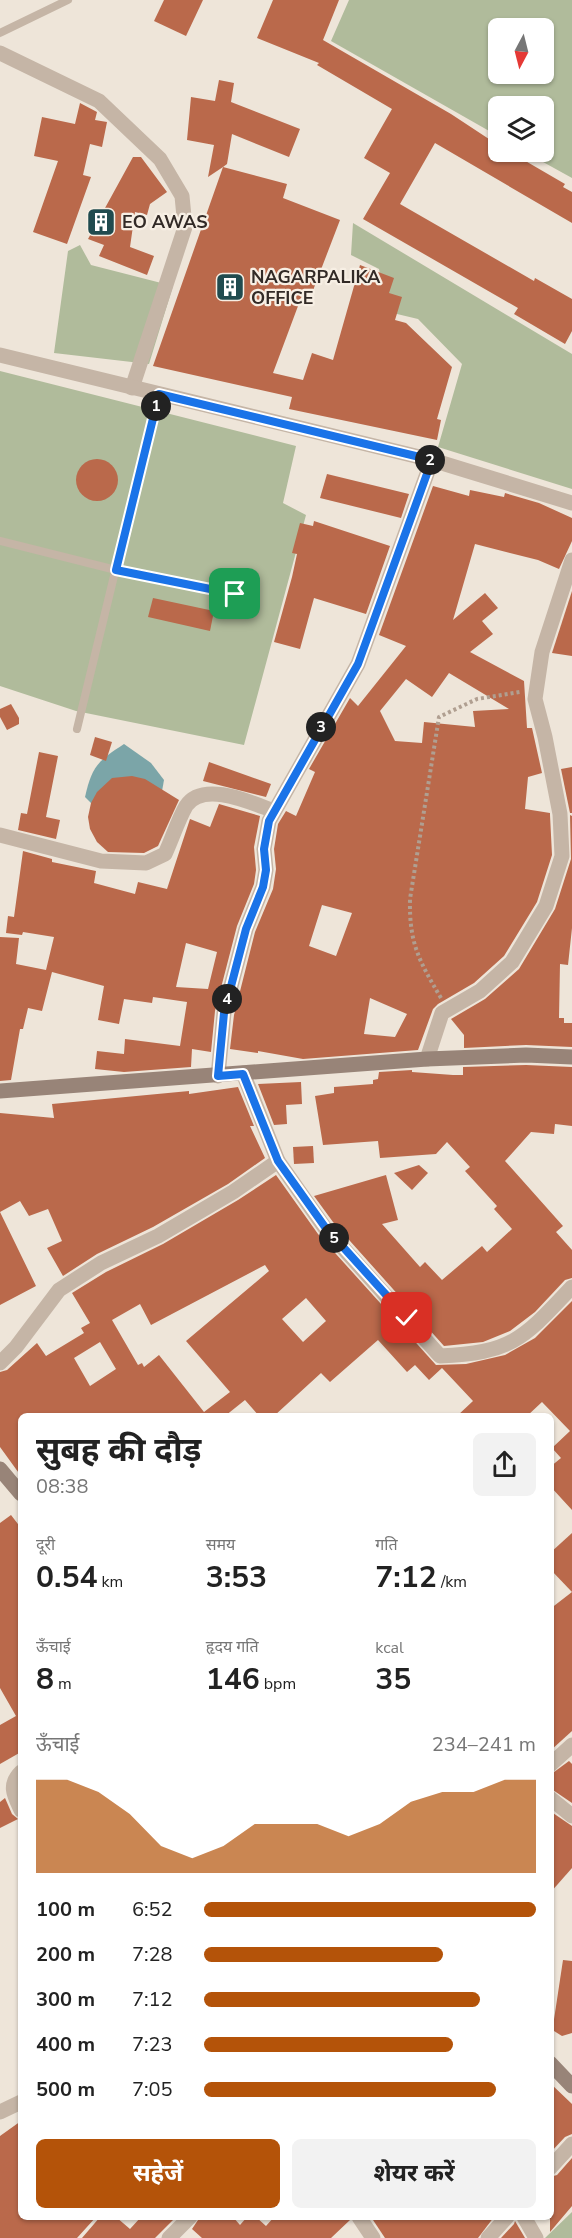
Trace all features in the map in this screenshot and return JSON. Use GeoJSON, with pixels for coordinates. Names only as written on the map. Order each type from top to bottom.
{"type":"FeatureCollection","features":[{"type":"Feature","properties":{"kind":"street"},"geometry":{"type":"LineString","coordinates":[[0,53],[99,102],[159,159],[182,196],[185,227],[132,387]]}},
{"type":"Feature","properties":{"kind":"street"},"geometry":{"type":"LineString","coordinates":[[0,355],[432,460],[572,503]]}},
{"type":"Feature","properties":{"kind":"street"},"geometry":{"type":"LineString","coordinates":[[218,1076],[224,1013],[246,929],[263,887],[266,870],[264,849],[269,821],[358,664],[432,460]]}},
{"type":"Feature","properties":{"kind":"street"},"geometry":{"type":"LineString","coordinates":[[426,1059],[442,1013],[480,991],[512,962],[546,906],[567,851],[545,737],[535,699],[542,652],[572,560]]}},
{"type":"Feature","properties":{"kind":"street"},"geometry":{"type":"LineString","coordinates":[[0,835],[101,861],[146,863],[165,854],[187,806],[196,797],[217,794],[274,811]]}},
{"type":"Feature","properties":{"kind":"street"},"geometry":{"type":"LineString","coordinates":[[0,1091],[426,1059],[526,1055],[572,1057]]}},
{"type":"Feature","properties":{"kind":"street"},"geometry":{"type":"LineString","coordinates":[[243,1074],[278,1161],[325,1227],[440,1356],[497,1350],[530,1331],[572,1287]]}},
{"type":"Feature","properties":{"kind":"street"},"geometry":{"type":"LineString","coordinates":[[0,1363],[16,1347],[59,1290],[101,1263],[158,1236],[278,1161]]}},
{"type":"Feature","properties":{"kind":"street"},"geometry":{"type":"LineString","coordinates":[[0,1469],[18,1490]]}},
{"type":"Feature","properties":{"kind":"street"},"geometry":{"type":"LineString","coordinates":[[554,1761],[572,1745]]}},
{"type":"Feature","properties":{"kind":"street"},"geometry":{"type":"LineString","coordinates":[[18,1776],[12,1784],[12,1791],[18,1804]]}},
{"type":"Feature","properties":{"kind":"street"},"geometry":{"type":"LineString","coordinates":[[554,1801],[572,1816]]}},
{"type":"Feature","properties":{"kind":"street"},"geometry":{"type":"LineString","coordinates":[[554,2067],[572,2086]]}},
{"type":"Feature","properties":{"kind":"street"},"geometry":{"type":"LineString","coordinates":[[0,2112],[18,2103]]}},
{"type":"Feature","properties":{"kind":"street"},"geometry":{"type":"LineString","coordinates":[[554,2164],[572,2144]]}},
{"type":"Feature","properties":{"kind":"street"},"geometry":{"type":"LineString","coordinates":[[169,2238],[187,2220]]}},
{"type":"Feature","properties":{"kind":"street"},"geometry":{"type":"LineString","coordinates":[[361,2220],[373,2238]]}},
{"type":"Feature","properties":{"kind":"street"},"geometry":{"type":"LineString","coordinates":[[488,2238],[504,2220]]}},
{"type":"Feature","properties":{"kind":"street"},"geometry":{"type":"LineString","coordinates":[[526,2220],[536,2238]]}},
{"type":"Feature","properties":{"kind":"lane"},"geometry":{"type":"LineString","coordinates":[[0,33],[68,0]]}},
{"type":"Feature","properties":{"kind":"lane"},"geometry":{"type":"LineString","coordinates":[[77,729],[159,394]]}},
{"type":"Feature","properties":{"kind":"lane"},"geometry":{"type":"LineString","coordinates":[[0,541],[116,570],[235,594]]}},
{"type":"Feature","properties":{"kind":"path"},"geometry":{"type":"LineString","coordinates":[[442,1013],[442,999],[426,973],[410,928],[410,899],[439,717],[477,699],[536,689]]}},
{"type":"Feature","properties":{"kind":"green space"},"geometry":{"type":"Polygon","coordinates":[[[349,0],[572,0],[572,178],[543,162],[554,162],[554,96],[488,96],[488,130],[331,41],[349,0]]]}},
{"type":"Feature","properties":{"kind":"green space"},"geometry":{"type":"Polygon","coordinates":[[[353,223],[572,354],[572,489],[438,447],[462,364],[418,319],[397,314],[385,303],[379,269],[351,255],[353,223]]]}},
{"type":"Feature","properties":{"kind":"green space"},"geometry":{"type":"Polygon","coordinates":[[[80,245],[91,265],[173,286],[149,364],[54,353],[68,251],[80,245]]]}},
{"type":"Feature","properties":{"kind":"green space"},"geometry":{"type":"Polygon","coordinates":[[[0,371],[296,446],[283,503],[306,515],[244,745],[76,711],[0,686],[0,371]]]}},
{"type":"Feature","properties":{"kind":"green space"},"geometry":{"type":"Polygon","coordinates":[[[572,2212],[572,2238],[545,2238],[572,2212]]]}},
{"type":"Feature","properties":{"kind":"water"},"geometry":{"type":"Polygon","coordinates":[[[124,744],[151,763],[164,780],[159,808],[92,804],[85,797],[90,778],[97,765],[124,744]]]}},
{"type":"Feature","properties":{"kind":"building"},"geometry":{"type":"Polygon","coordinates":[[[164,0],[203,0],[186,36],[154,21],[164,0]]]}},
{"type":"Feature","properties":{"kind":"building"},"geometry":{"type":"Polygon","coordinates":[[[273,0],[339,0],[323,40],[451,114],[488,138],[488,162],[527,162],[565,184],[563,187],[572,192],[572,223],[435,143],[400,204],[534,281],[535,278],[572,299],[572,331],[565,344],[514,314],[518,308],[363,219],[390,173],[364,158],[392,109],[317,65],[319,63],[257,38],[273,0]]]}},
{"type":"Feature","properties":{"kind":"building"},"geometry":{"type":"Polygon","coordinates":[[[219,80],[234,83],[231,102],[300,129],[289,157],[232,134],[227,164],[208,177],[214,145],[187,140],[191,97],[215,101],[219,80]]]}},
{"type":"Feature","properties":{"kind":"building"},"geometry":{"type":"Polygon","coordinates":[[[80,103],[97,112],[95,120],[107,122],[102,147],[90,144],[83,175],[91,177],[67,244],[33,232],[58,161],[34,156],[42,117],[75,124],[80,103]]]}},
{"type":"Feature","properties":{"kind":"building"},"geometry":{"type":"Polygon","coordinates":[[[133,157],[141,157],[167,192],[150,204],[147,215],[135,212],[130,247],[154,256],[147,275],[99,256],[104,245],[88,239],[133,157]]]}},
{"type":"Feature","properties":{"kind":"building"},"geometry":{"type":"Polygon","coordinates":[[[223,167],[287,184],[283,198],[340,220],[312,293],[304,290],[273,373],[303,380],[312,353],[333,360],[360,265],[394,278],[389,293],[402,297],[395,320],[406,323],[452,367],[437,419],[441,420],[437,440],[289,409],[292,397],[153,366],[223,167]]]}},
{"type":"Feature","properties":{"kind":"building"},"geometry":{"type":"Polygon","coordinates":[[[97,459],[112,465],[118,480],[112,495],[97,501],[82,495],[76,480],[82,465],[97,459]]]}},
{"type":"Feature","properties":{"kind":"building"},"geometry":{"type":"Polygon","coordinates":[[[327,474],[409,494],[401,518],[320,498],[327,474]]]}},
{"type":"Feature","properties":{"kind":"building"},"geometry":{"type":"Polygon","coordinates":[[[433,486],[469,496],[470,490],[504,497],[505,493],[539,503],[572,518],[572,541],[559,569],[538,560],[475,544],[453,620],[485,593],[498,608],[482,621],[493,634],[470,652],[524,681],[527,728],[532,728],[542,773],[528,777],[525,809],[550,813],[552,855],[537,902],[504,956],[474,983],[433,1009],[418,1050],[303,1059],[258,1051],[258,1053],[230,1049],[234,1015],[255,932],[273,889],[276,869],[274,849],[278,824],[286,811],[296,816],[315,772],[309,769],[350,698],[358,706],[406,646],[379,635],[433,486]],[[449,673],[432,697],[406,679],[380,711],[395,741],[422,743],[424,722],[475,727],[473,711],[509,709],[449,673]],[[322,905],[309,946],[336,956],[352,913],[322,905]],[[370,998],[364,1034],[395,1037],[407,1014],[370,998]]]}},
{"type":"Feature","properties":{"kind":"building"},"geometry":{"type":"Polygon","coordinates":[[[314,521],[390,546],[366,614],[314,598],[300,649],[274,642],[292,577],[297,554],[292,553],[300,523],[313,526],[314,521]]]}},
{"type":"Feature","properties":{"kind":"building"},"geometry":{"type":"Polygon","coordinates":[[[572,591],[572,656],[552,653],[572,591]]]}},
{"type":"Feature","properties":{"kind":"building"},"geometry":{"type":"Polygon","coordinates":[[[153,598],[214,611],[210,631],[148,617],[153,598]]]}},
{"type":"Feature","properties":{"kind":"building"},"geometry":{"type":"Polygon","coordinates":[[[11,704],[19,718],[19,724],[7,730],[0,717],[0,709],[11,704]]]}},
{"type":"Feature","properties":{"kind":"building"},"geometry":{"type":"Polygon","coordinates":[[[95,737],[112,742],[106,761],[90,755],[95,737]]]}},
{"type":"Feature","properties":{"kind":"building"},"geometry":{"type":"Polygon","coordinates":[[[39,752],[58,756],[46,817],[60,820],[56,839],[18,830],[21,813],[27,814],[39,752]]]}},
{"type":"Feature","properties":{"kind":"building"},"geometry":{"type":"Polygon","coordinates":[[[209,762],[271,784],[266,797],[203,781],[209,762]]]}},
{"type":"Feature","properties":{"kind":"building"},"geometry":{"type":"Polygon","coordinates":[[[572,767],[572,813],[570,813],[561,769],[572,767]]]}},
{"type":"Feature","properties":{"kind":"building"},"geometry":{"type":"Polygon","coordinates":[[[132,776],[145,779],[179,800],[158,846],[144,853],[108,852],[97,842],[90,829],[88,817],[91,803],[97,792],[112,778],[132,776]]]}},
{"type":"Feature","properties":{"kind":"building"},"geometry":{"type":"Polygon","coordinates":[[[219,804],[260,816],[254,847],[256,870],[254,884],[237,926],[215,1011],[211,1052],[192,1049],[191,1067],[124,1072],[95,1069],[97,1051],[124,1054],[125,1039],[180,1046],[187,1002],[153,997],[152,1003],[124,999],[119,1024],[98,1020],[104,986],[52,972],[42,1011],[28,1008],[23,1029],[20,1029],[11,1080],[0,1081],[0,937],[19,938],[16,964],[46,970],[54,937],[23,932],[22,935],[6,933],[8,916],[14,917],[23,851],[52,859],[52,862],[96,871],[94,883],[135,894],[138,882],[167,889],[190,819],[210,827],[219,804]],[[186,943],[176,987],[208,989],[217,952],[186,943]]]}},
{"type":"Feature","properties":{"kind":"building"},"geometry":{"type":"Polygon","coordinates":[[[570,815],[572,816],[572,928],[568,965],[560,964],[559,1018],[564,1018],[564,1023],[572,1023],[572,1047],[526,1045],[464,1048],[464,1035],[451,1019],[485,999],[519,969],[555,909],[571,859],[570,815]]]}},
{"type":"Feature","properties":{"kind":"building"},"geometry":{"type":"Polygon","coordinates":[[[526,1065],[572,1067],[572,1126],[555,1124],[554,1134],[531,1132],[505,1161],[563,1226],[556,1232],[572,1250],[572,1278],[565,1280],[535,1312],[510,1331],[483,1342],[444,1346],[333,1222],[314,1196],[386,1175],[398,1220],[382,1224],[420,1267],[425,1262],[442,1280],[482,1246],[487,1252],[512,1229],[494,1209],[497,1206],[465,1171],[470,1167],[447,1142],[436,1154],[380,1158],[378,1141],[323,1145],[315,1096],[334,1093],[334,1087],[373,1084],[373,1080],[378,1079],[379,1072],[412,1070],[412,1072],[463,1075],[463,1067],[526,1065]]]}},
{"type":"Feature","properties":{"kind":"building"},"geometry":{"type":"Polygon","coordinates":[[[301,1082],[302,1104],[286,1105],[287,1124],[274,1125],[258,1084],[301,1082]]]}},
{"type":"Feature","properties":{"kind":"building"},"geometry":{"type":"Polygon","coordinates":[[[238,1087],[254,1126],[250,1126],[265,1158],[228,1184],[153,1227],[97,1254],[63,1276],[47,1248],[62,1241],[48,1209],[29,1216],[20,1201],[0,1212],[0,1113],[54,1118],[52,1104],[189,1091],[189,1094],[238,1087]]]}},
{"type":"Feature","properties":{"kind":"building"},"geometry":{"type":"Polygon","coordinates":[[[313,1146],[314,1163],[294,1164],[293,1147],[313,1146]]]}},
{"type":"Feature","properties":{"kind":"building"},"geometry":{"type":"Polygon","coordinates":[[[419,1165],[428,1173],[412,1190],[394,1173],[419,1165]]]}},
{"type":"Feature","properties":{"kind":"building"},"geometry":{"type":"Polygon","coordinates":[[[276,1175],[318,1234],[436,1365],[466,1364],[505,1355],[535,1338],[572,1301],[572,1510],[554,1490],[554,1464],[561,1458],[554,1450],[554,1446],[570,1431],[542,1402],[530,1413],[460,1413],[473,1401],[442,1368],[429,1380],[415,1365],[407,1372],[378,1340],[330,1382],[321,1373],[277,1413],[256,1413],[245,1400],[229,1413],[18,1413],[18,1472],[0,1447],[0,1372],[7,1370],[37,1343],[46,1356],[84,1333],[81,1328],[90,1323],[72,1293],[106,1272],[163,1244],[276,1175]],[[265,1265],[151,1325],[140,1304],[112,1320],[138,1365],[142,1363],[144,1367],[159,1355],[204,1412],[230,1392],[186,1341],[269,1271],[265,1265]],[[306,1298],[282,1319],[303,1342],[326,1321],[306,1298]],[[100,1342],[74,1358],[90,1386],[116,1369],[100,1342]]]}},
{"type":"Feature","properties":{"kind":"building"},"geometry":{"type":"Polygon","coordinates":[[[0,1212],[36,1286],[0,1305],[0,1212]]]}},
{"type":"Feature","properties":{"kind":"building"},"geometry":{"type":"Polygon","coordinates":[[[11,1515],[18,1524],[18,1754],[0,1764],[0,1725],[16,1716],[0,1688],[0,1523],[11,1515]]]}},
{"type":"Feature","properties":{"kind":"building"},"geometry":{"type":"Polygon","coordinates":[[[572,1533],[572,1592],[554,1573],[554,1549],[572,1533]]]}},
{"type":"Feature","properties":{"kind":"building"},"geometry":{"type":"Polygon","coordinates":[[[572,1592],[572,1731],[554,1747],[554,1606],[572,1592]]]}},
{"type":"Feature","properties":{"kind":"building"},"geometry":{"type":"Polygon","coordinates":[[[569,1761],[572,1764],[572,1803],[554,1791],[554,1772],[569,1761]]]}},
{"type":"Feature","properties":{"kind":"building"},"geometry":{"type":"Polygon","coordinates":[[[5,1798],[12,1814],[18,1819],[0,1828],[0,1802],[5,1798]]]}},
{"type":"Feature","properties":{"kind":"building"},"geometry":{"type":"Polygon","coordinates":[[[554,1814],[572,1826],[572,1868],[554,1888],[554,1814]]]}},
{"type":"Feature","properties":{"kind":"building"},"geometry":{"type":"Polygon","coordinates":[[[563,1960],[572,1961],[572,2033],[562,2036],[554,2031],[563,1960]]]}},
{"type":"Feature","properties":{"kind":"building"},"geometry":{"type":"Polygon","coordinates":[[[554,2087],[572,2104],[572,2134],[565,2137],[554,2149],[554,2087]]]}},
{"type":"Feature","properties":{"kind":"building"},"geometry":{"type":"Polygon","coordinates":[[[18,2123],[18,2220],[93,2220],[77,2238],[0,2238],[0,2136],[18,2123]]]}},
{"type":"Feature","properties":{"kind":"building"},"geometry":{"type":"Polygon","coordinates":[[[572,2158],[572,2206],[550,2232],[550,2220],[554,2220],[554,2176],[572,2158]]]}},
{"type":"Feature","properties":{"kind":"building"},"geometry":{"type":"Polygon","coordinates":[[[97,2220],[120,2220],[130,2229],[138,2220],[173,2220],[155,2238],[82,2238],[97,2220]]]}},
{"type":"Feature","properties":{"kind":"building"},"geometry":{"type":"Polygon","coordinates":[[[198,2220],[236,2220],[240,2225],[244,2220],[259,2220],[266,2226],[271,2220],[350,2220],[331,2238],[202,2238],[192,2229],[198,2220]]]}},
{"type":"Feature","properties":{"kind":"building"},"geometry":{"type":"Polygon","coordinates":[[[373,2220],[492,2220],[478,2238],[385,2238],[373,2220]]]}},
{"type":"Feature","properties":{"kind":"building"},"geometry":{"type":"Polygon","coordinates":[[[515,2221],[525,2238],[501,2238],[514,2224],[515,2221]]]}},
{"type":"Feature","properties":{"kind":"place","name":"EO AWAS"},"geometry":{"type":"Point","coordinates":[101,222]}},
{"type":"Feature","properties":{"kind":"place","name":"NAGARPALIKA OFFICE"},"geometry":{"type":"Point","coordinates":[230,287]}},
{"type":"Feature","properties":{"kind":"route"},"geometry":{"type":"LineString","coordinates":[[235,594],[116,570],[159,394],[432,460],[358,664],[269,821],[264,849],[266,870],[263,887],[246,929],[234,969],[224,1013],[218,1076],[243,1074],[278,1161],[325,1227],[407,1318]]}}]}
